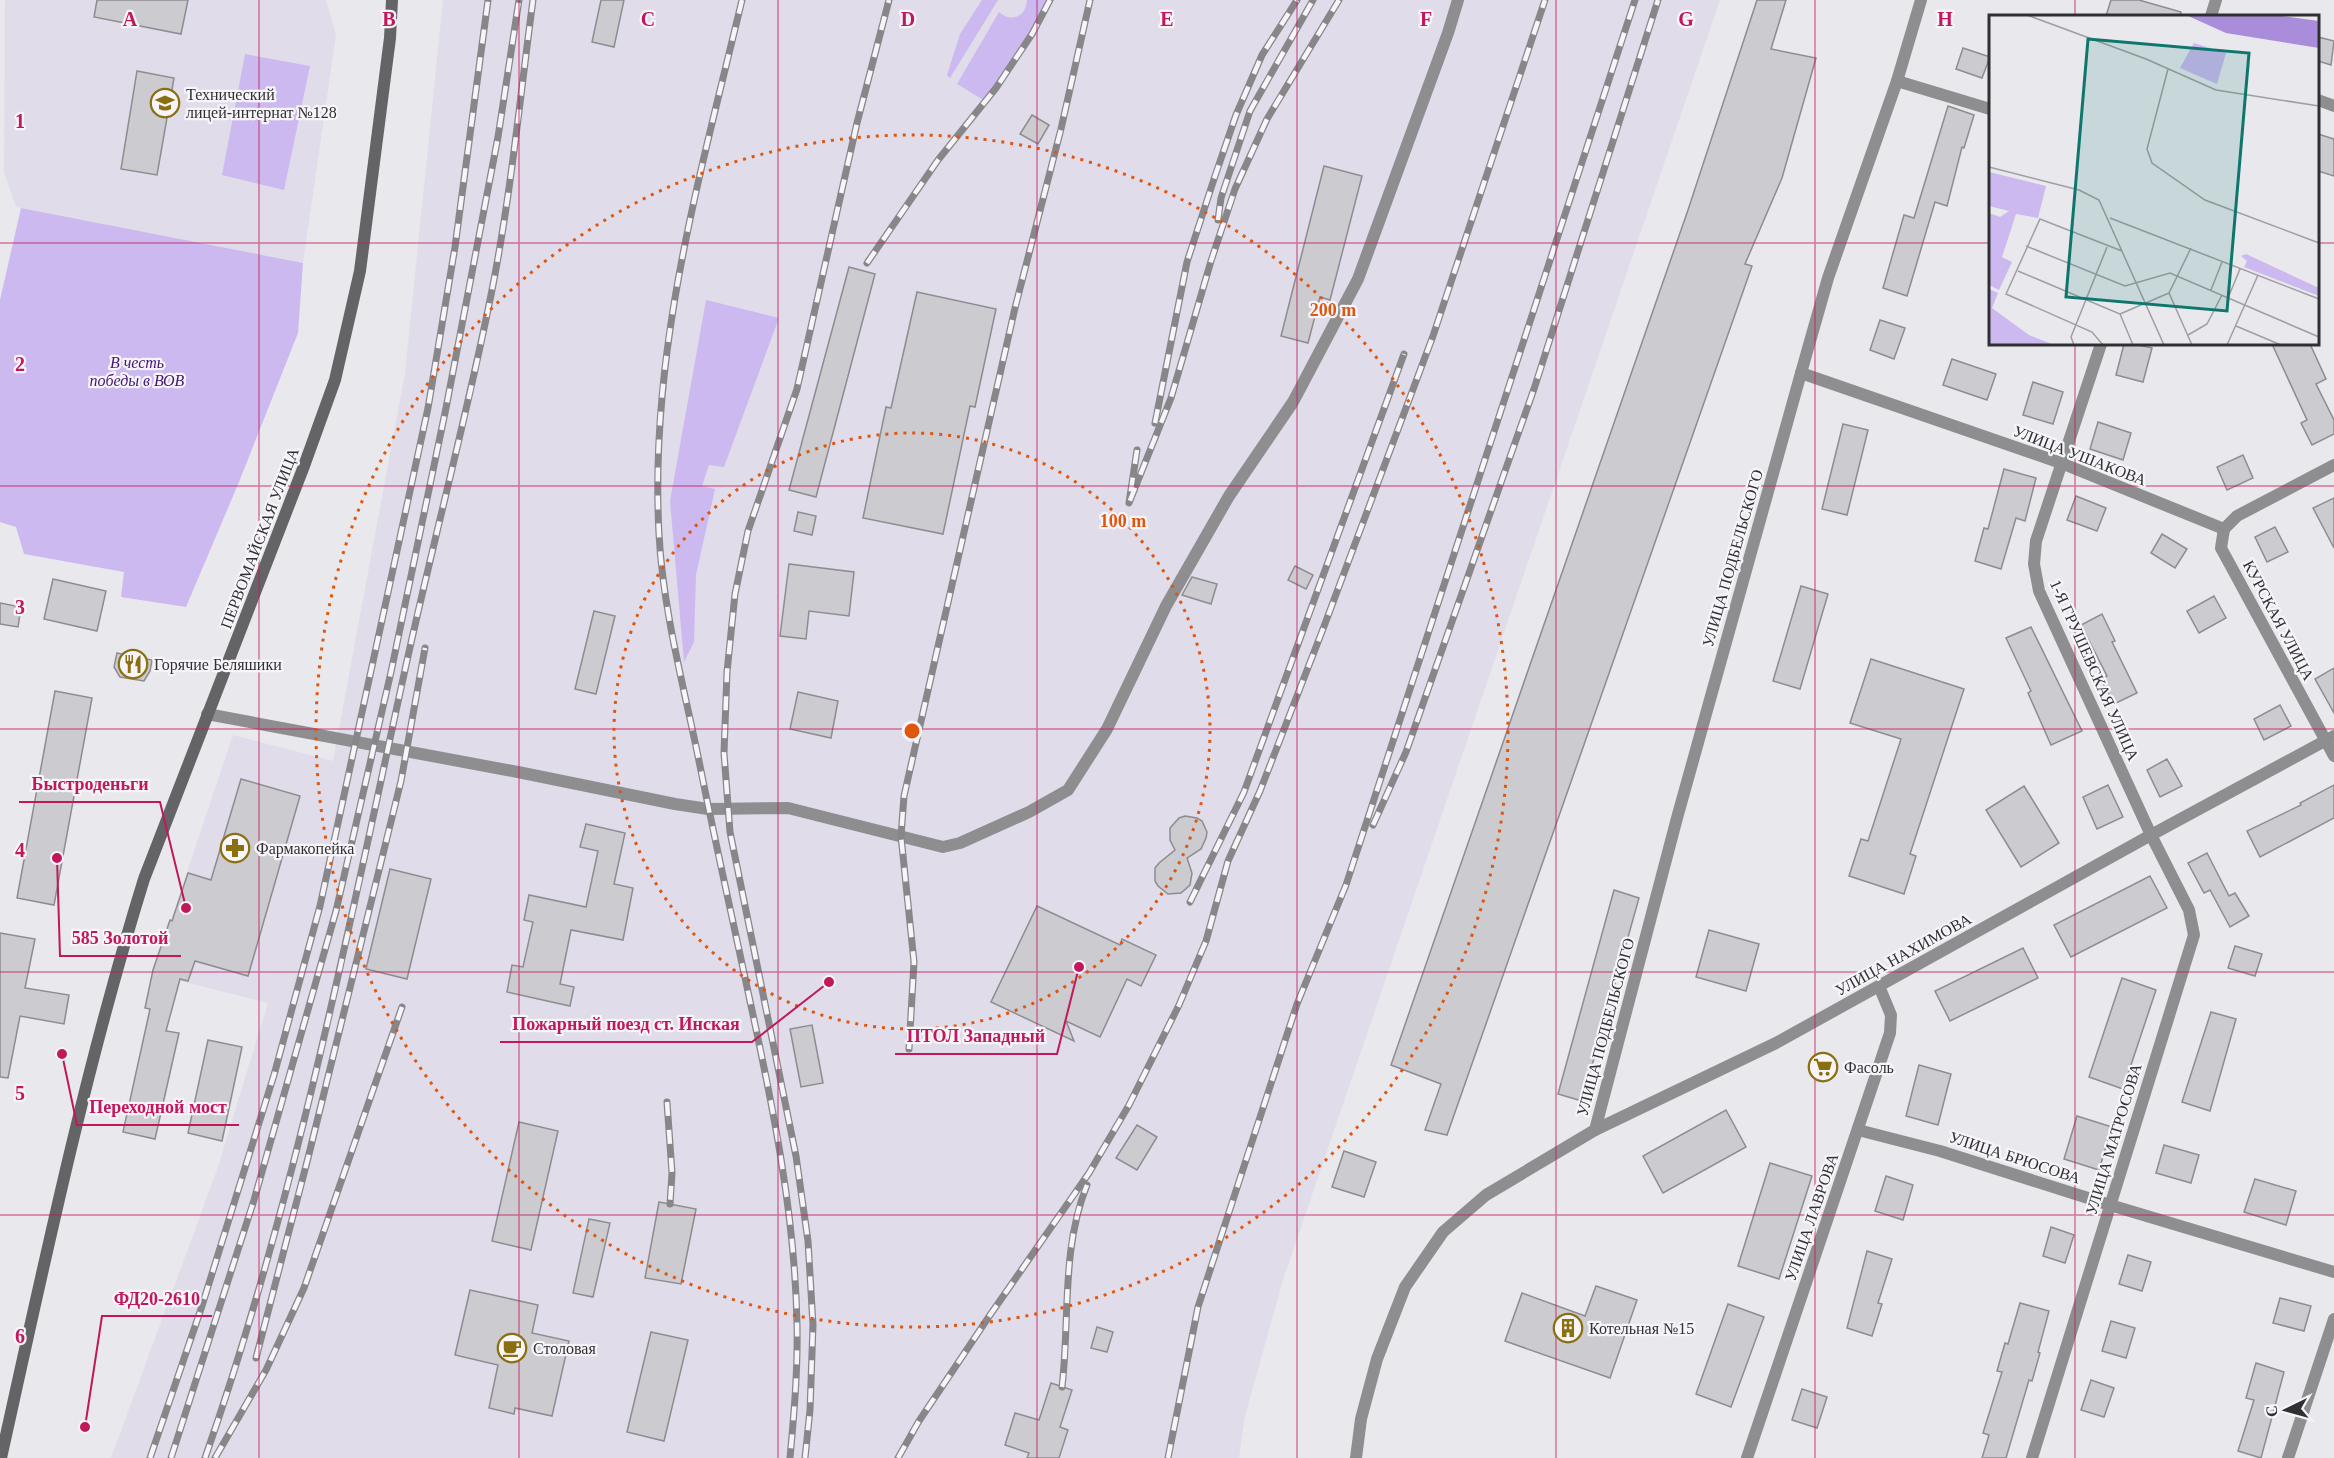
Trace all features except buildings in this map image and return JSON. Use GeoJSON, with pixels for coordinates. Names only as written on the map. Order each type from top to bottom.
{"type":"FeatureCollection","features":[{"type":"Feature","properties":{"kind":"main road","name":"ПЕРВОМАЙСКАЯ УЛИЦА"},"geometry":{"type":"LineString","coordinates":[[1,1458],[88,1082],[130,924],[144,879],[207,714],[219,689],[335,380],[360,271],[389,50],[392,0]]}},
{"type":"Feature","properties":{"kind":"street"},"geometry":{"type":"LineString","coordinates":[[207,714],[675,804],[708,809],[788,808],[943,847],[960,843],[1029,812],[1068,790],[1107,729],[1167,606],[1229,496],[1293,402],[1358,279],[1458,0]]}},
{"type":"Feature","properties":{"kind":"street","name":"УЛИЦА ПОДБЕЛЬСКОГО"},"geometry":{"type":"LineString","coordinates":[[1595,1130],[1677,818],[1828,278],[1897,81],[1921,0]]}},
{"type":"Feature","properties":{"kind":"street"},"geometry":{"type":"LineString","coordinates":[[2211,15],[2216,0]]}},
{"type":"Feature","properties":{"kind":"street"},"geometry":{"type":"LineString","coordinates":[[1897,81],[1989,109]]}},
{"type":"Feature","properties":{"kind":"street"},"geometry":{"type":"LineString","coordinates":[[2319,100],[2334,106]]}},
{"type":"Feature","properties":{"kind":"street","name":"1-Я ГРУШЕВСКАЯ УЛИЦА"},"geometry":{"type":"LineString","coordinates":[[2101,345],[2036,541],[2034,564],[2039,591],[2151,835]]}},
{"type":"Feature","properties":{"kind":"street","name":"УЛИЦА УШАКОВА"},"geometry":{"type":"LineString","coordinates":[[1801,373],[2061,463],[2224,529]]}},
{"type":"Feature","properties":{"kind":"street"},"geometry":{"type":"LineString","coordinates":[[2224,529],[2237,516],[2334,465]]}},
{"type":"Feature","properties":{"kind":"street","name":"КУРСКАЯ УЛИЦА"},"geometry":{"type":"LineString","coordinates":[[2224,529],[2221,548],[2330,739],[2334,756]]}},
{"type":"Feature","properties":{"kind":"street","name":"УЛИЦА НАХИМОВА"},"geometry":{"type":"LineString","coordinates":[[1356,1458],[1361,1419],[1377,1359],[1405,1287],[1443,1232],[1486,1195],[1595,1130],[1776,1044],[2151,835],[2330,739]]}},
{"type":"Feature","properties":{"kind":"street","name":"УЛИЦА МАТРОСОВА"},"geometry":{"type":"LineString","coordinates":[[2032,1458],[2194,935],[2189,910],[2151,835]]}},
{"type":"Feature","properties":{"kind":"street","name":"УЛИЦА ЛАВРОВА"},"geometry":{"type":"LineString","coordinates":[[1747,1458],[1890,1033],[1891,1015],[1879,986]]}},
{"type":"Feature","properties":{"kind":"street","name":"УЛИЦА БРЮСОВА"},"geometry":{"type":"LineString","coordinates":[[1858,1130],[1940,1151],[2334,1272]]}},
{"type":"Feature","properties":{"kind":"street"},"geometry":{"type":"LineString","coordinates":[[2289,1458],[2334,1319]]}},
{"type":"Feature","properties":{"kind":"shaded area","name":"Технический лицей-интернат №128"},"geometry":{"type":"Polygon","coordinates":[[[5,0],[326,0],[336,35],[303,263],[16,207],[4,172],[5,0]]]}},
{"type":"Feature","properties":{"kind":"shaded area"},"geometry":{"type":"Polygon","coordinates":[[[443,0],[1720,0],[1283,1280],[1245,1416],[1239,1458],[111,1458],[217,1170],[268,1003],[153,974],[233,735],[333,761],[405,373],[443,0]]]}},
{"type":"Feature","properties":{"kind":"green space"},"geometry":{"type":"Polygon","coordinates":[[[982,0],[998,0],[950,78],[947,75],[960,34],[982,0]]]}},
{"type":"Feature","properties":{"kind":"green space"},"geometry":{"type":"Polygon","coordinates":[[[1027,0],[1049,0],[1021,54],[1004,80],[985,101],[957,84],[999,12],[1013,18],[1024,11],[1027,0]]]}},
{"type":"Feature","properties":{"kind":"green space"},"geometry":{"type":"Polygon","coordinates":[[[245,54],[310,66],[284,190],[222,175],[245,54]]]}},
{"type":"Feature","properties":{"kind":"green space","name":"В честь победы в ВОВ"},"geometry":{"type":"Polygon","coordinates":[[[21,208],[303,263],[298,333],[186,607],[121,597],[124,572],[24,554],[16,527],[0,522],[0,300],[21,208]]]}},
{"type":"Feature","properties":{"kind":"green space"},"geometry":{"type":"Polygon","coordinates":[[[706,300],[779,318],[724,467],[709,465],[702,486],[715,489],[696,575],[694,642],[684,662],[670,501],[706,300]]]}},
{"type":"Feature","properties":{"kind":"railway"},"geometry":{"type":"LineString","coordinates":[[150,1458],[201,1309],[274,1075],[320,906],[428,408],[455,247],[488,0]]}},
{"type":"Feature","properties":{"kind":"railway"},"geometry":{"type":"LineString","coordinates":[[171,1458],[254,1200],[336,911],[391,672],[446,408],[498,137],[519,0]]}},
{"type":"Feature","properties":{"kind":"railway"},"geometry":{"type":"LineString","coordinates":[[205,1458],[237,1363],[292,1169],[339,973],[414,630],[471,388],[505,218],[533,0]]}},
{"type":"Feature","properties":{"kind":"railway"},"geometry":{"type":"LineString","coordinates":[[742,0],[695,198],[670,331],[662,398],[658,466],[659,534],[665,592],[675,649],[767,1081],[787,1202],[797,1324],[790,1458]]}},
{"type":"Feature","properties":{"kind":"railway"},"geometry":{"type":"LineString","coordinates":[[805,1458],[810,1410],[813,1325],[808,1241],[796,1156],[730,832],[724,753],[727,672],[735,594],[748,531],[797,389],[857,123],[889,0]]}},
{"type":"Feature","properties":{"kind":"railway"},"geometry":{"type":"LineString","coordinates":[[867,263],[938,160],[996,88],[1032,34],[1050,0]]}},
{"type":"Feature","properties":{"kind":"railway"},"geometry":{"type":"LineString","coordinates":[[909,1049],[914,962],[901,836],[904,796],[1015,308],[1061,129],[1090,0]]}},
{"type":"Feature","properties":{"kind":"railway"},"geometry":{"type":"LineString","coordinates":[[1155,423],[1187,262],[1215,176],[1236,115],[1262,55],[1297,0]]}},
{"type":"Feature","properties":{"kind":"railway"},"geometry":{"type":"LineString","coordinates":[[1218,220],[1221,198],[1250,111],[1313,0]]}},
{"type":"Feature","properties":{"kind":"railway"},"geometry":{"type":"LineString","coordinates":[[1137,450],[1129,503],[1171,398],[1211,261],[1235,189],[1267,119],[1339,0]]}},
{"type":"Feature","properties":{"kind":"railway"},"geometry":{"type":"LineString","coordinates":[[898,1458],[919,1421],[990,1315],[1089,1173],[1129,1105],[1179,1005],[1206,941],[1228,861],[1260,791],[1433,336],[1545,0]]}},
{"type":"Feature","properties":{"kind":"railway"},"geometry":{"type":"LineString","coordinates":[[1168,1458],[1198,1307],[1297,1004],[1346,885],[1635,0]]}},
{"type":"Feature","properties":{"kind":"railway"},"geometry":{"type":"LineString","coordinates":[[1373,825],[1406,752],[1535,386],[1658,0]]}},
{"type":"Feature","properties":{"kind":"railway"},"geometry":{"type":"LineString","coordinates":[[1190,902],[1244,792],[1404,354]]}},
{"type":"Feature","properties":{"kind":"railway"},"geometry":{"type":"LineString","coordinates":[[256,1358],[401,781],[425,648]]}},
{"type":"Feature","properties":{"kind":"railway"},"geometry":{"type":"LineString","coordinates":[[215,1458],[266,1370],[304,1288],[402,1007]]}},
{"type":"Feature","properties":{"kind":"railway"},"geometry":{"type":"LineString","coordinates":[[667,1102],[672,1173],[670,1204]]}},
{"type":"Feature","properties":{"kind":"railway"},"geometry":{"type":"LineString","coordinates":[[1062,1387],[1073,1234],[1087,1185]]}},
{"type":"Feature","properties":{"kind":"place","name":"Технический лицей-интернат №128"},"geometry":{"type":"Point","coordinates":[165,103]}},
{"type":"Feature","properties":{"kind":"place","name":"Горячие Беляшики"},"geometry":{"type":"Point","coordinates":[133,664]}},
{"type":"Feature","properties":{"kind":"place","name":"Фармакопейка"},"geometry":{"type":"Point","coordinates":[235,848]}},
{"type":"Feature","properties":{"kind":"place","name":"585 Золотой"},"geometry":{"type":"Point","coordinates":[57,858]}},
{"type":"Feature","properties":{"kind":"place","name":"Быстроденьги"},"geometry":{"type":"Point","coordinates":[186,908]}},
{"type":"Feature","properties":{"kind":"place","name":"ПТОЛ Западный"},"geometry":{"type":"Point","coordinates":[1079,967]}},
{"type":"Feature","properties":{"kind":"place","name":"Пожарный поезд ст. Инская"},"geometry":{"type":"Point","coordinates":[829,982]}},
{"type":"Feature","properties":{"kind":"place","name":"Переходной мост"},"geometry":{"type":"Point","coordinates":[62,1054]}},
{"type":"Feature","properties":{"kind":"place","name":"Фасоль"},"geometry":{"type":"Point","coordinates":[1823,1067]}},
{"type":"Feature","properties":{"kind":"place","name":"Котельная №15"},"geometry":{"type":"Point","coordinates":[1568,1328]}},
{"type":"Feature","properties":{"kind":"place","name":"Столовая"},"geometry":{"type":"Point","coordinates":[512,1348]}},
{"type":"Feature","properties":{"kind":"place","name":"ФД20-2610"},"geometry":{"type":"Point","coordinates":[85,1427]}}]}
